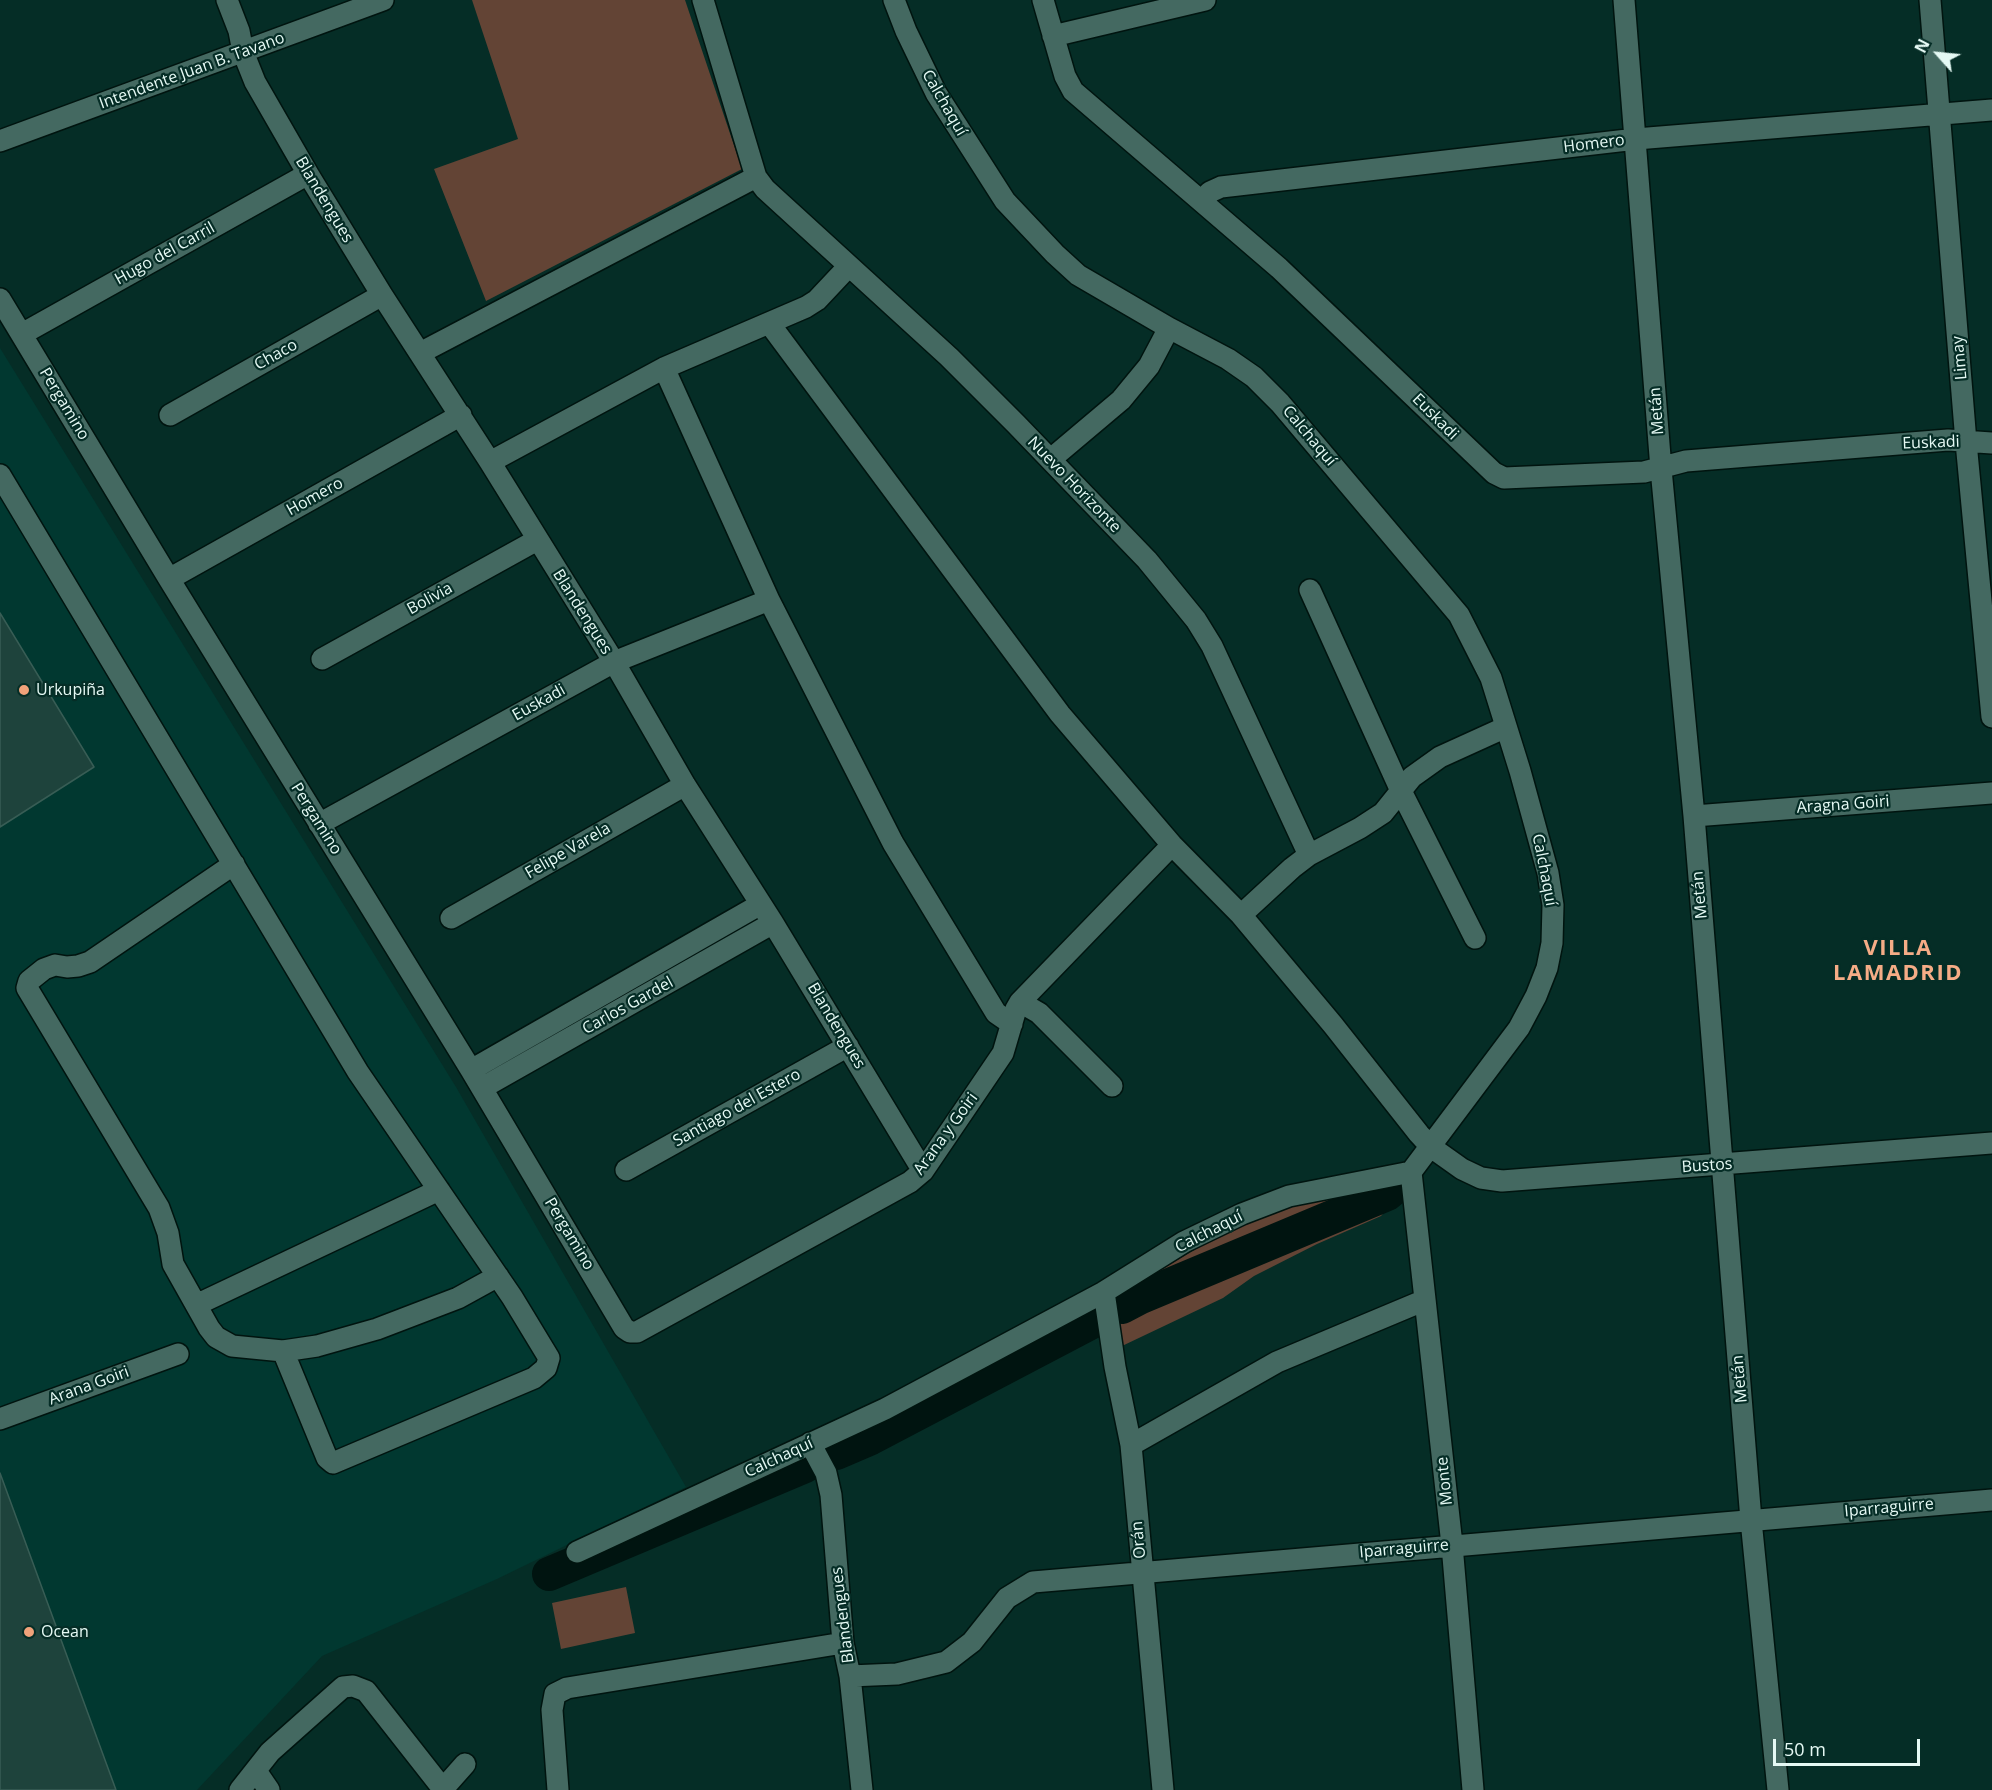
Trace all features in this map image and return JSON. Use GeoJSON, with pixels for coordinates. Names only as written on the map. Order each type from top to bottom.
{"type":"FeatureCollection","features":[{"type":"Feature","properties":{"kind":"street","name":"Blandengues"},"geometry":{"type":"LineString","coordinates":[[227,0],[255,82],[308,174],[614,662],[685,785],[773,923],[923,1171]]}},
{"type":"Feature","properties":{"kind":"street","name":"Intendente Juan B. Tavano"},"geometry":{"type":"LineString","coordinates":[[0,141],[383,0]]}},
{"type":"Feature","properties":{"kind":"street"},"geometry":{"type":"LineString","coordinates":[[420,353],[756,177],[703,0]]}},
{"type":"Feature","properties":{"kind":"street","name":"Calchaquí"},"geometry":{"type":"LineString","coordinates":[[577,1552],[895,1404],[1104,1292],[1184,1242],[1242,1214],[1289,1196],[1412,1172],[1519,1028],[1536,996],[1547,968],[1552,943],[1553,905],[1548,873],[1491,678],[1459,615],[1280,403],[1254,377],[1228,359],[1078,275],[1055,255],[1005,201],[936,93],[906,32],[894,0]]}},
{"type":"Feature","properties":{"kind":"street","name":"Euskadi"},"geometry":{"type":"LineString","coordinates":[[1043,0],[1065,76],[1073,91],[1203,200],[1279,268],[1494,473],[1504,478],[1644,472],[1686,461],[1948,440],[1992,442]]}},
{"type":"Feature","properties":{"kind":"street"},"geometry":{"type":"LineString","coordinates":[[1053,36],[1205,0]]}},
{"type":"Feature","properties":{"kind":"street","name":"Metán"},"geometry":{"type":"LineString","coordinates":[[1624,0],[1661,469],[1694,816],[1751,1520],[1778,1790]]}},
{"type":"Feature","properties":{"kind":"street","name":"Limay"},"geometry":{"type":"LineString","coordinates":[[1930,0],[1966,442],[1992,717]]}},
{"type":"Feature","properties":{"kind":"street","name":"Homero"},"geometry":{"type":"LineString","coordinates":[[1203,200],[1210,192],[1221,187],[1636,139],[1992,110]]}},
{"type":"Feature","properties":{"kind":"street","name":"Hugo del Carril"},"geometry":{"type":"LineString","coordinates":[[22,334],[308,174]]}},
{"type":"Feature","properties":{"kind":"street","name":"Nuevo Horizonte"},"geometry":{"type":"LineString","coordinates":[[756,177],[765,189],[848,267],[949,357],[1147,560],[1196,620],[1212,646],[1310,855]]}},
{"type":"Feature","properties":{"kind":"street"},"geometry":{"type":"LineString","coordinates":[[490,462],[664,368],[817,300],[848,267]]}},
{"type":"Feature","properties":{"kind":"street","name":"Chaco"},"geometry":{"type":"LineString","coordinates":[[170,415],[382,295]]}},
{"type":"Feature","properties":{"kind":"street","name":"Pergamino"},"geometry":{"type":"LineString","coordinates":[[0,299],[476,1079],[624,1328],[630,1332],[637,1332]]}},
{"type":"Feature","properties":{"kind":"street","name":"Bustos"},"geometry":{"type":"LineString","coordinates":[[769,323],[1060,714],[1172,845],[1241,915],[1431,1147],[1462,1169],[1481,1178],[1502,1181],[1992,1143]]}},
{"type":"Feature","properties":{"kind":"street"},"geometry":{"type":"LineString","coordinates":[[1051,459],[1121,400],[1149,366],[1169,328]]}},
{"type":"Feature","properties":{"kind":"street"},"geometry":{"type":"LineString","coordinates":[[664,368],[769,600],[893,843],[996,1013],[1012,1024]]}},
{"type":"Feature","properties":{"kind":"street","name":"Homero"},"geometry":{"type":"LineString","coordinates":[[169,579],[461,415]]}},
{"type":"Feature","properties":{"kind":"street"},"geometry":{"type":"LineString","coordinates":[[0,475],[358,1072],[498,1276],[549,1358],[546,1368],[534,1378],[333,1463],[327,1458],[283,1351]]}},
{"type":"Feature","properties":{"kind":"street","name":"Bolivia"},"geometry":{"type":"LineString","coordinates":[[322,659],[537,540]]}},
{"type":"Feature","properties":{"kind":"street"},"geometry":{"type":"LineString","coordinates":[[1310,590],[1401,791],[1475,938]]}},
{"type":"Feature","properties":{"kind":"street","name":"Euskadi"},"geometry":{"type":"LineString","coordinates":[[319,824],[614,662],[769,600]]}},
{"type":"Feature","properties":{"kind":"street"},"geometry":{"type":"LineString","coordinates":[[1241,915],[1292,868],[1310,855],[1383,813],[1412,777],[1440,757],[1506,727]]}},
{"type":"Feature","properties":{"kind":"street","name":"Felipe Varela"},"geometry":{"type":"LineString","coordinates":[[450,918],[685,785]]}},
{"type":"Feature","properties":{"kind":"street","name":"Aragna Goiri"},"geometry":{"type":"LineString","coordinates":[[1694,816],[1992,793]]}},
{"type":"Feature","properties":{"kind":"street","name":"Arana y Goiri"},"geometry":{"type":"LineString","coordinates":[[637,1332],[910,1182],[923,1171],[1003,1053],[1020,1002],[1172,845]]}},
{"type":"Feature","properties":{"kind":"street"},"geometry":{"type":"LineString","coordinates":[[234,864],[90,962],[78,966],[55,965],[44,969],[29,981],[27,988],[159,1208],[168,1233],[173,1264],[216,1337],[232,1346],[283,1351],[316,1346],[377,1329],[458,1298],[498,1276]]}},
{"type":"Feature","properties":{"kind":"street","name":"Carlos Gardel"},"geometry":{"type":"LineString","coordinates":[[476,1079],[761,904]]}},
{"type":"Feature","properties":{"kind":"street","name":"Carlos Gardel"},"geometry":{"type":"LineString","coordinates":[[476,1079],[773,923]]}},
{"type":"Feature","properties":{"kind":"street"},"geometry":{"type":"LineString","coordinates":[[1020,1002],[1039,1012],[1112,1086]]}},
{"type":"Feature","properties":{"kind":"street","name":"Santiago del Estero"},"geometry":{"type":"LineString","coordinates":[[626,1170],[848,1046]]}},
{"type":"Feature","properties":{"kind":"street","name":"Monte"},"geometry":{"type":"LineString","coordinates":[[1412,1172],[1452,1545],[1473,1790]]}},
{"type":"Feature","properties":{"kind":"street"},"geometry":{"type":"LineString","coordinates":[[196,1305],[439,1190]]}},
{"type":"Feature","properties":{"kind":"street","name":"Orán"},"geometry":{"type":"LineString","coordinates":[[1104,1292],[1115,1367],[1131,1445],[1163,1790]]}},
{"type":"Feature","properties":{"kind":"street"},"geometry":{"type":"LineString","coordinates":[[1131,1445],[1277,1362],[1425,1300]]}},
{"type":"Feature","properties":{"kind":"street","name":"Arana Goiri"},"geometry":{"type":"LineString","coordinates":[[0,1419],[178,1354]]}},
{"type":"Feature","properties":{"kind":"street","name":"Blandengues"},"geometry":{"type":"LineString","coordinates":[[810,1443],[826,1473],[831,1495],[843,1643],[850,1676],[862,1790]]}},
{"type":"Feature","properties":{"kind":"street","name":"Iparraguirre"},"geometry":{"type":"LineString","coordinates":[[850,1676],[897,1674],[946,1662],[972,1642],[1007,1598],[1033,1582],[1992,1500]]}},
{"type":"Feature","properties":{"kind":"street"},"geometry":{"type":"LineString","coordinates":[[558,1790],[552,1710],[555,1694],[567,1688],[843,1643]]}},
{"type":"Feature","properties":{"kind":"street"},"geometry":{"type":"LineString","coordinates":[[240,1790],[270,1752],[343,1687],[353,1686],[366,1691],[443,1789],[465,1764]]}},
{"type":"Feature","properties":{"kind":"street"},"geometry":{"type":"LineString","coordinates":[[255,1771],[269,1790]]}},
{"type":"Feature","properties":{"kind":"shaded area"},"geometry":{"type":"Polygon","coordinates":[[[472,0],[685,0],[742,169],[486,301],[434,169],[518,139],[472,0]]]}},
{"type":"Feature","properties":{"kind":"shaded area"},"geometry":{"type":"Polygon","coordinates":[[[0,348],[456,1087],[686,1487],[497,1579],[322,1656],[197,1790],[0,1790],[0,348]]]}},
{"type":"Feature","properties":{"kind":"shaded area"},"geometry":{"type":"Polygon","coordinates":[[[1390,1184],[1400,1194],[1381,1216],[1317,1244],[1254,1276],[1223,1298],[1122,1346],[1116,1301],[1128,1289],[1249,1218],[1313,1199],[1390,1184]]]}},
{"type":"Feature","properties":{"kind":"shaded area"},"geometry":{"type":"Polygon","coordinates":[[[626,1587],[635,1633],[561,1649],[552,1603],[626,1587]]]}},
{"type":"Feature","properties":{"kind":"building","name":"Urkupiña"},"geometry":{"type":"Polygon","coordinates":[[[0,613],[94,767],[0,827],[0,613]]]}},
{"type":"Feature","properties":{"kind":"building","name":"Ocean"},"geometry":{"type":"Polygon","coordinates":[[[0,1473],[116,1790],[0,1790],[0,1473]]]}},
{"type":"Feature","properties":{"kind":"waterway"},"geometry":{"type":"LineString","coordinates":[[1122,1307],[1387,1194],[1398,1185]]}},
{"type":"Feature","properties":{"kind":"waterway"},"geometry":{"type":"LineString","coordinates":[[836,1453],[871,1438],[1092,1322]]}},
{"type":"Feature","properties":{"kind":"waterway"},"geometry":{"type":"LineString","coordinates":[[549,1574],[805,1466]]}},
{"type":"Feature","properties":{"kind":"place","name":"Urkupiña"},"geometry":{"type":"Point","coordinates":[24,690]}},
{"type":"Feature","properties":{"kind":"place","name":"Ocean"},"geometry":{"type":"Point","coordinates":[29,1632]}},
{"type":"Feature","properties":{"kind":"district","name":"VILLA LAMADRID"},"geometry":{"type":"Point","coordinates":[1898,962]}}]}
